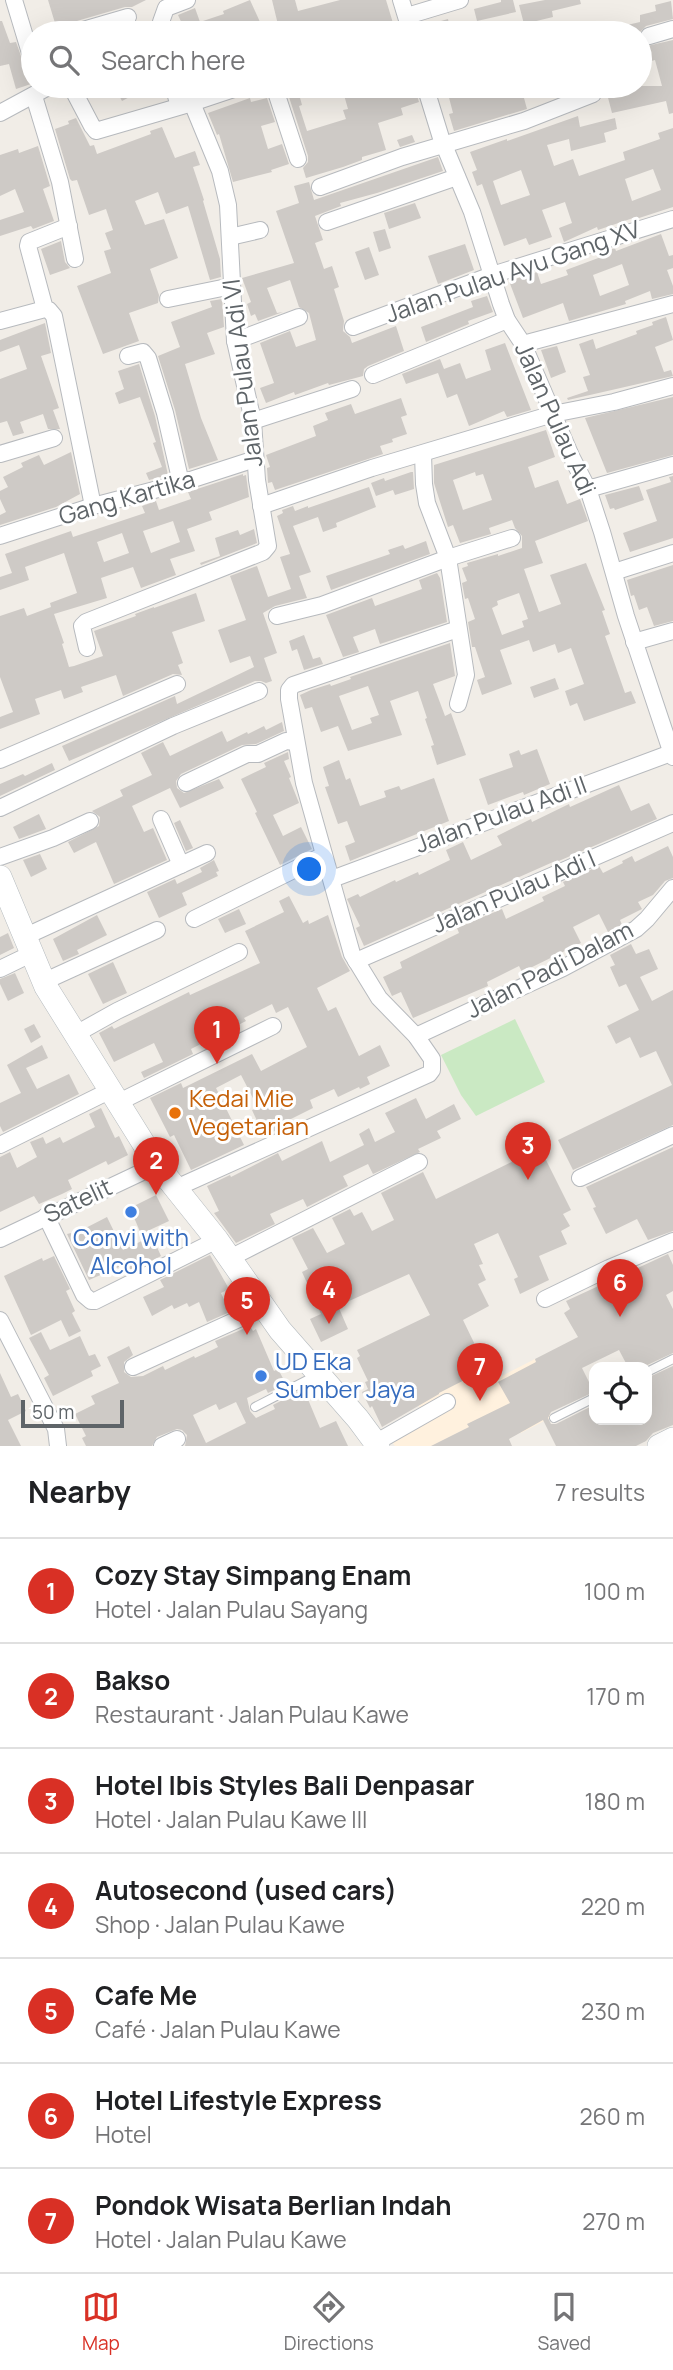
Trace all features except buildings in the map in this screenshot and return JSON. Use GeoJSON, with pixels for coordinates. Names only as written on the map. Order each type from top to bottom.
{"type":"FeatureCollection","features":[{"type":"Feature","properties":{"kind":"street"},"geometry":{"type":"LineString","coordinates":[[14,0],[21,21]]}},
{"type":"Feature","properties":{"kind":"street"},"geometry":{"type":"LineString","coordinates":[[161,21],[166,8],[187,0]]}},
{"type":"Feature","properties":{"kind":"street"},"geometry":{"type":"LineString","coordinates":[[404,8],[460,0]]}},
{"type":"Feature","properties":{"kind":"street"},"geometry":{"type":"LineString","coordinates":[[114,21],[128,17]]}},
{"type":"Feature","properties":{"kind":"street"},"geometry":{"type":"LineString","coordinates":[[652,36],[673,29]]}},
{"type":"Feature","properties":{"kind":"street"},"geometry":{"type":"LineString","coordinates":[[0,113],[26,98]]}},
{"type":"Feature","properties":{"kind":"street"},"geometry":{"type":"LineString","coordinates":[[44,98],[75,259]]}},
{"type":"Feature","properties":{"kind":"street"},"geometry":{"type":"LineString","coordinates":[[77,98],[96,131],[207,98]]}},
{"type":"Feature","properties":{"kind":"street","name":"Jalan Pulau Adi VI"},"geometry":{"type":"LineString","coordinates":[[87,648],[82,626],[86,622],[265,551],[269,541],[261,506],[253,421],[235,341],[225,188],[181,98]]}},
{"type":"Feature","properties":{"kind":"street"},"geometry":{"type":"LineString","coordinates":[[278,98],[298,159]]}},
{"type":"Feature","properties":{"kind":"street","name":"Jalan Pulau Adi"},"geometry":{"type":"LineString","coordinates":[[429,98],[444,145],[472,212],[508,320],[523,344],[588,489],[634,642],[667,720],[672,755]]}},
{"type":"Feature","properties":{"kind":"street"},"geometry":{"type":"LineString","coordinates":[[320,187],[402,157],[524,121],[583,98]]}},
{"type":"Feature","properties":{"kind":"street"},"geometry":{"type":"LineString","coordinates":[[327,222],[457,177]]}},
{"type":"Feature","properties":{"kind":"street","name":"Jalan Pulau Ayu Gang XV"},"geometry":{"type":"LineString","coordinates":[[353,327],[492,275],[673,219]]}},
{"type":"Feature","properties":{"kind":"street"},"geometry":{"type":"LineString","coordinates":[[45,309],[29,242],[69,226]]}},
{"type":"Feature","properties":{"kind":"street"},"geometry":{"type":"LineString","coordinates":[[230,237],[260,230]]}},
{"type":"Feature","properties":{"kind":"street"},"geometry":{"type":"LineString","coordinates":[[168,299],[232,286]]}},
{"type":"Feature","properties":{"kind":"street"},"geometry":{"type":"LineString","coordinates":[[523,344],[673,304]]}},
{"type":"Feature","properties":{"kind":"street"},"geometry":{"type":"LineString","coordinates":[[0,320],[45,309],[50,310],[54,316],[93,506]]}},
{"type":"Feature","properties":{"kind":"street"},"geometry":{"type":"LineString","coordinates":[[235,341],[299,317]]}},
{"type":"Feature","properties":{"kind":"street"},"geometry":{"type":"LineString","coordinates":[[373,375],[508,320]]}},
{"type":"Feature","properties":{"kind":"street"},"geometry":{"type":"LineString","coordinates":[[128,356],[143,352],[148,358],[181,482]]}},
{"type":"Feature","properties":{"kind":"street","name":"Jalan Pulau Adi VI"},"geometry":{"type":"LineString","coordinates":[[261,506],[553,414],[614,402],[673,386]]}},
{"type":"Feature","properties":{"kind":"street"},"geometry":{"type":"LineString","coordinates":[[253,421],[352,389]]}},
{"type":"Feature","properties":{"kind":"street"},"geometry":{"type":"LineString","coordinates":[[0,454],[54,439]]}},
{"type":"Feature","properties":{"kind":"street"},"geometry":{"type":"LineString","coordinates":[[423,454],[424,484],[448,558],[466,675],[458,704]]}},
{"type":"Feature","properties":{"kind":"street","name":"Gang Kartika"},"geometry":{"type":"LineString","coordinates":[[0,536],[255,459]]}},
{"type":"Feature","properties":{"kind":"street"},"geometry":{"type":"LineString","coordinates":[[588,489],[673,465]]}},
{"type":"Feature","properties":{"kind":"street"},"geometry":{"type":"LineString","coordinates":[[276,616],[322,605],[448,558],[512,538]]}},
{"type":"Feature","properties":{"kind":"street"},"geometry":{"type":"LineString","coordinates":[[614,572],[673,553]]}},
{"type":"Feature","properties":{"kind":"street"},"geometry":{"type":"LineString","coordinates":[[176,1188],[429,1073],[433,1065],[432,1059],[415,1036],[379,998],[356,961],[304,783],[289,690],[293,685],[458,629]]}},
{"type":"Feature","properties":{"kind":"street"},"geometry":{"type":"LineString","coordinates":[[634,642],[673,631]]}},
{"type":"Feature","properties":{"kind":"street"},"geometry":{"type":"LineString","coordinates":[[0,760],[177,684]]}},
{"type":"Feature","properties":{"kind":"street"},"geometry":{"type":"LineString","coordinates":[[0,808],[173,726],[259,691]]}},
{"type":"Feature","properties":{"kind":"street"},"geometry":{"type":"LineString","coordinates":[[186,783],[247,754],[258,754],[286,741],[296,742]]}},
{"type":"Feature","properties":{"kind":"street","name":"Jalan Pulau Adi II"},"geometry":{"type":"LineString","coordinates":[[332,879],[672,755]]}},
{"type":"Feature","properties":{"kind":"street"},"geometry":{"type":"LineString","coordinates":[[161,819],[181,866]]}},
{"type":"Feature","properties":{"kind":"street"},"geometry":{"type":"LineString","coordinates":[[0,857],[90,821]]}},
{"type":"Feature","properties":{"kind":"street","name":"Jalan Pulau Adi I"},"geometry":{"type":"LineString","coordinates":[[356,961],[673,823]]}},
{"type":"Feature","properties":{"kind":"street"},"geometry":{"type":"LineString","coordinates":[[0,969],[28,946],[207,853]]}},
{"type":"Feature","properties":{"kind":"street"},"geometry":{"type":"LineString","coordinates":[[194,919],[324,855]]}},
{"type":"Feature","properties":{"kind":"street"},"geometry":{"type":"LineString","coordinates":[[0,877],[44,982],[113,1097],[157,1165],[318,1375],[377,1444],[447,1402]]}},
{"type":"Feature","properties":{"kind":"street","name":"Jalan Padi Dalam"},"geometry":{"type":"LineString","coordinates":[[415,1036],[563,968],[635,929],[673,888]]}},
{"type":"Feature","properties":{"kind":"street"},"geometry":{"type":"LineString","coordinates":[[44,982],[157,930]]}},
{"type":"Feature","properties":{"kind":"street"},"geometry":{"type":"LineString","coordinates":[[74,1035],[117,1011],[239,952]]}},
{"type":"Feature","properties":{"kind":"street"},"geometry":{"type":"LineString","coordinates":[[0,1144],[273,1026]]}},
{"type":"Feature","properties":{"kind":"street"},"geometry":{"type":"LineString","coordinates":[[580,1178],[673,1135]]}},
{"type":"Feature","properties":{"kind":"street"},"geometry":{"type":"LineString","coordinates":[[46,1216],[83,1294],[91,1301],[96,1301],[223,1249],[419,1162]]}},
{"type":"Feature","properties":{"kind":"street","name":"Satelit"},"geometry":{"type":"LineString","coordinates":[[0,1239],[157,1165]]}},
{"type":"Feature","properties":{"kind":"street"},"geometry":{"type":"LineString","coordinates":[[545,1299],[673,1241]]}},
{"type":"Feature","properties":{"kind":"street"},"geometry":{"type":"LineString","coordinates":[[133,1367],[265,1307]]}},
{"type":"Feature","properties":{"kind":"street"},"geometry":{"type":"LineString","coordinates":[[0,1320],[56,1429],[58,1446]]}},
{"type":"Feature","properties":{"kind":"street"},"geometry":{"type":"LineString","coordinates":[[659,1446],[673,1439]]}},
{"type":"Feature","properties":{"kind":"lane"},"geometry":{"type":"LineString","coordinates":[[652,1370],[673,1359]]}},
{"type":"Feature","properties":{"kind":"lane"},"geometry":{"type":"LineString","coordinates":[[255,1407],[318,1375]]}},
{"type":"Feature","properties":{"kind":"lane"},"geometry":{"type":"LineString","coordinates":[[554,1419],[589,1401]]}},
{"type":"Feature","properties":{"kind":"shaded area"},"geometry":{"type":"Polygon","coordinates":[[[481,1356],[494,1380],[535,1359],[547,1383],[537,1389],[552,1417],[521,1433],[515,1422],[473,1443],[465,1429],[432,1446],[395,1446],[383,1430],[421,1411],[411,1390],[481,1356]]]}},
{"type":"Feature","properties":{"kind":"green space"},"geometry":{"type":"Polygon","coordinates":[[[515,1019],[545,1082],[476,1116],[461,1095],[441,1055],[515,1019]]]}},
{"type":"Feature","properties":{"kind":"place","name":"Cozy Stay Simpang Enam"},"geometry":{"type":"Point","coordinates":[217,1064]}},
{"type":"Feature","properties":{"kind":"place","name":"Kedai Mie Vegetarian"},"geometry":{"type":"Point","coordinates":[175,1113]}},
{"type":"Feature","properties":{"kind":"place","name":"Hotel Ibis Styles Bali Denpasar"},"geometry":{"type":"Point","coordinates":[528,1180]}},
{"type":"Feature","properties":{"kind":"place","name":"Bakso"},"geometry":{"type":"Point","coordinates":[156,1195]}},
{"type":"Feature","properties":{"kind":"place","name":"Convi with Alcohol"},"geometry":{"type":"Point","coordinates":[131,1212]}},
{"type":"Feature","properties":{"kind":"place","name":"Hotel Lifestyle Express"},"geometry":{"type":"Point","coordinates":[620,1317]}},
{"type":"Feature","properties":{"kind":"place","name":"Autosecond (used cars)"},"geometry":{"type":"Point","coordinates":[329,1324]}},
{"type":"Feature","properties":{"kind":"place","name":"Cafe Me"},"geometry":{"type":"Point","coordinates":[247,1335]}},
{"type":"Feature","properties":{"kind":"place","name":"UD Eka Sumber Jaya"},"geometry":{"type":"Point","coordinates":[261,1376]}},
{"type":"Feature","properties":{"kind":"place","name":"Pondok Wisata Berlian Indah"},"geometry":{"type":"Point","coordinates":[480,1401]}}]}
